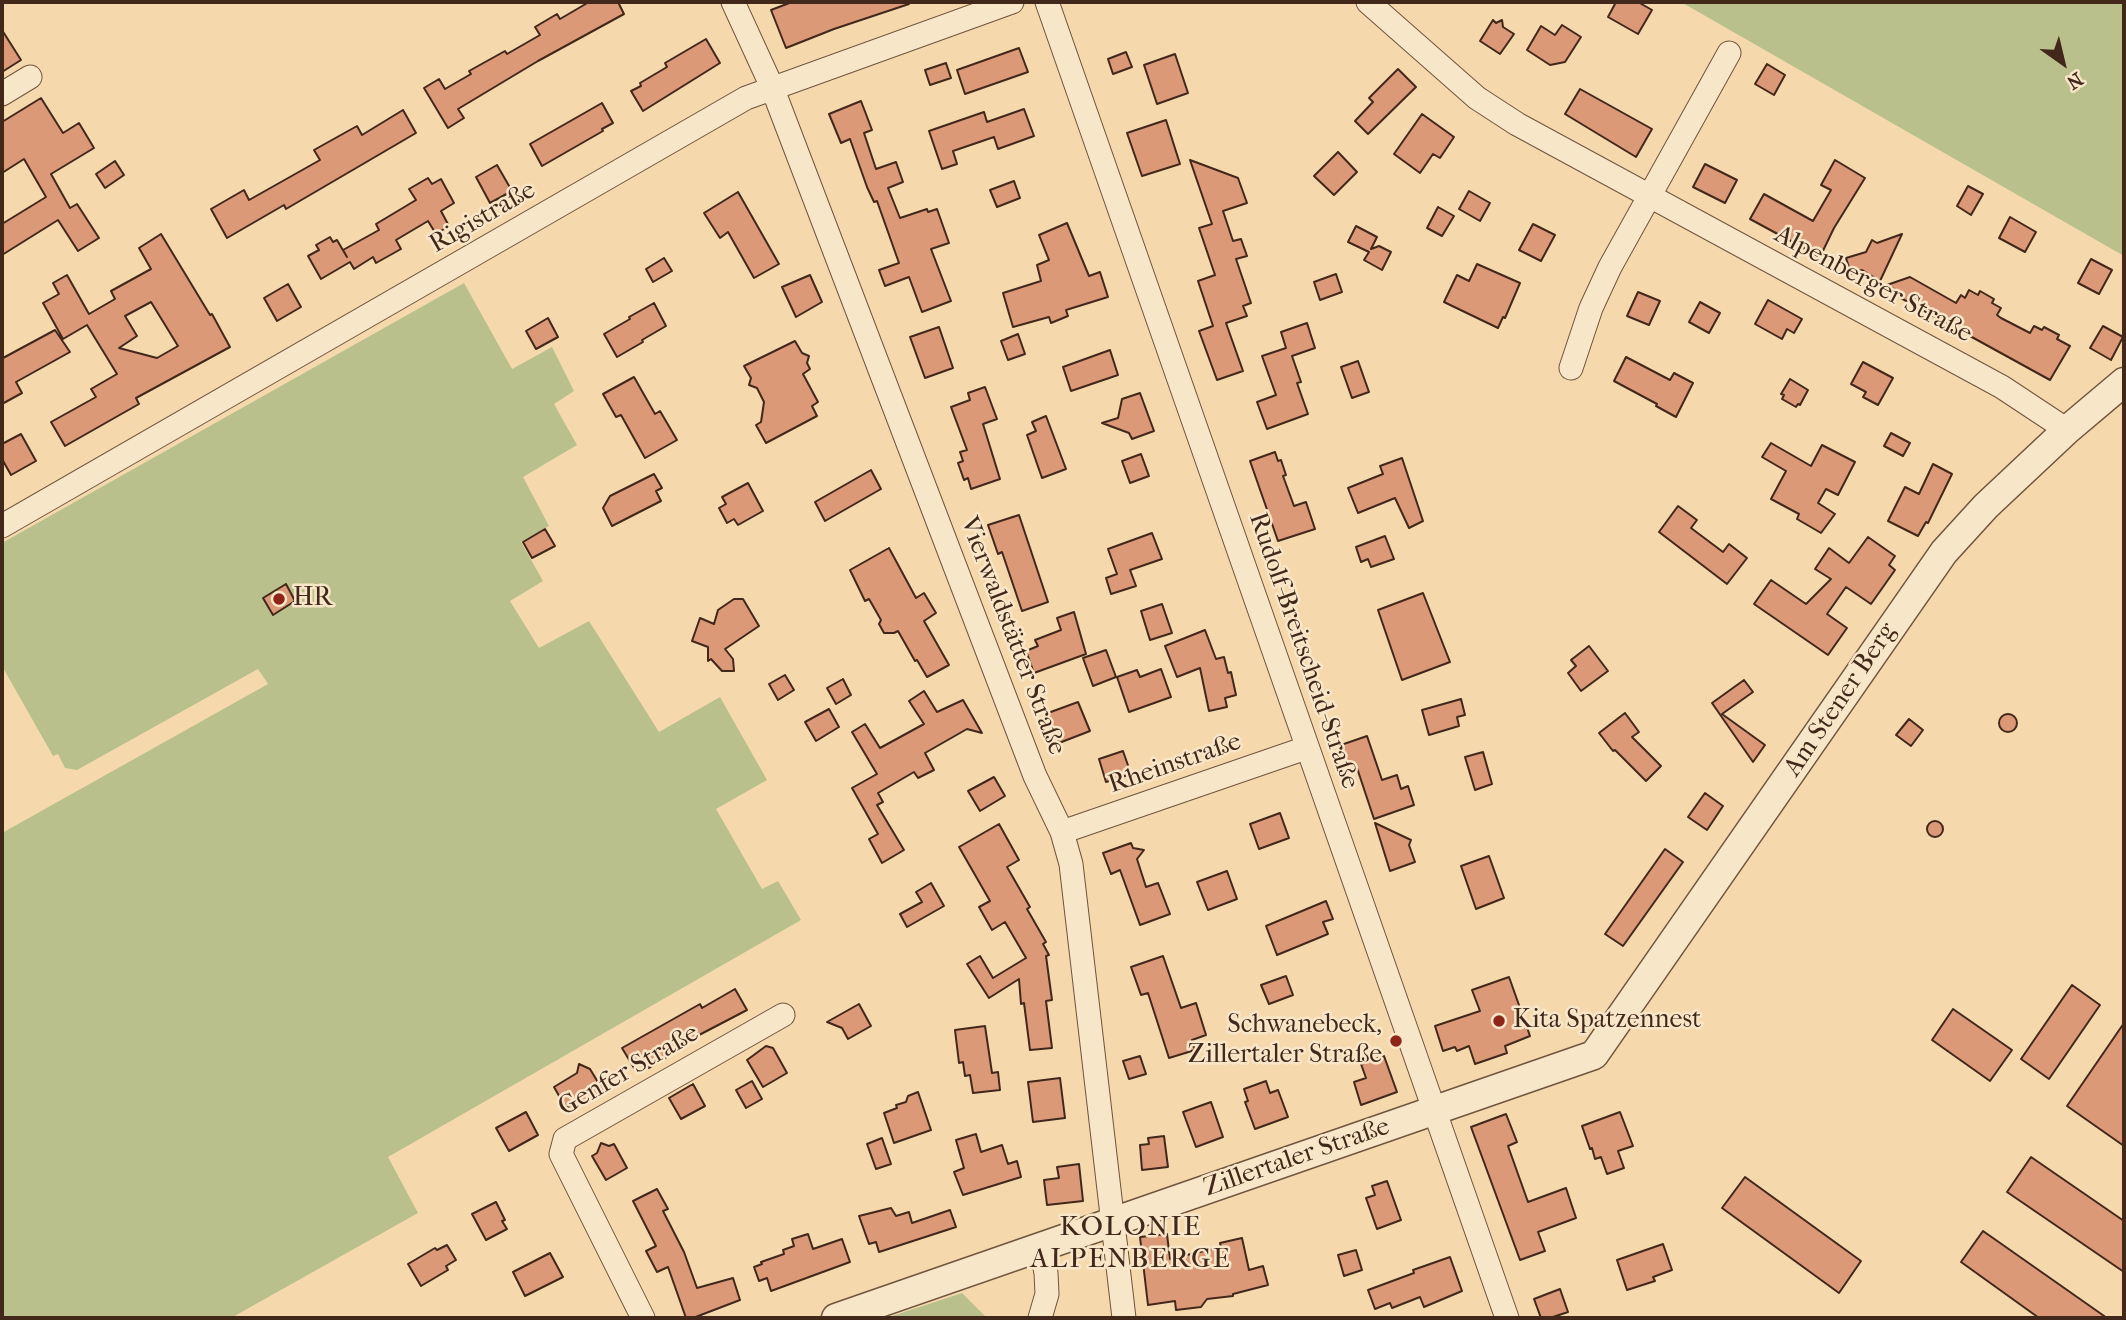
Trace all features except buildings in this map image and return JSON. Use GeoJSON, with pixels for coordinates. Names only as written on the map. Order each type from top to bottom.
{"type":"FeatureCollection","features":[{"type":"Feature","properties":{"kind":"street","name":"Vierwaldstätter Straße"},"geometry":{"type":"LineString","coordinates":[[733,2],[772,87],[1035,776],[1062,832],[1071,864],[1124,1318]]}},
{"type":"Feature","properties":{"kind":"street","name":"Rigistraße"},"geometry":{"type":"LineString","coordinates":[[2,526],[746,98],[1012,2]]}},
{"type":"Feature","properties":{"kind":"street","name":"Rudolf-Breitscheid-Straße"},"geometry":{"type":"LineString","coordinates":[[1047,2],[1507,1318]]}},
{"type":"Feature","properties":{"kind":"street","name":"Alpenberger Straße"},"geometry":{"type":"LineString","coordinates":[[1368,2],[1477,98],[1517,124],[2002,387],[2067,430]]}},
{"type":"Feature","properties":{"kind":"street"},"geometry":{"type":"LineString","coordinates":[[1571,368],[1591,308],[1609,267],[1729,53]]}},
{"type":"Feature","properties":{"kind":"street"},"geometry":{"type":"LineString","coordinates":[[2,94],[30,77]]}},
{"type":"Feature","properties":{"kind":"street","name":"Am Stener Berg"},"geometry":{"type":"LineString","coordinates":[[1598,1051],[1944,552],[1986,506],[2067,430],[2124,382]]}},
{"type":"Feature","properties":{"kind":"street","name":"Rheinstraße"},"geometry":{"type":"LineString","coordinates":[[1062,832],[1306,748]]}},
{"type":"Feature","properties":{"kind":"street","name":"Genfer Straße"},"geometry":{"type":"LineString","coordinates":[[643,1318],[561,1154],[565,1139],[783,1015]]}},
{"type":"Feature","properties":{"kind":"street","name":"Zillertaler Straße"},"geometry":{"type":"LineString","coordinates":[[836,1318],[1594,1055],[1598,1051]]}},
{"type":"Feature","properties":{"kind":"street"},"geometry":{"type":"LineString","coordinates":[[1040,1318],[1047,1294],[1045,1259],[1041,1248]]}},
{"type":"Feature","properties":{"kind":"green space"},"geometry":{"type":"Polygon","coordinates":[[[1681,2],[2124,2],[2124,256],[1681,2]]]}},
{"type":"Feature","properties":{"kind":"green space"},"geometry":{"type":"Polygon","coordinates":[[[464,283],[512,369],[552,347],[574,391],[554,404],[577,445],[523,477],[549,526],[521,542],[543,581],[510,601],[539,648],[589,621],[659,732],[720,697],[767,780],[716,809],[762,889],[778,881],[801,920],[388,1157],[418,1213],[231,1318],[2,1318],[2,833],[268,684],[258,669],[77,770],[65,768],[58,754],[53,756],[2,666],[2,543],[464,283]]]}},
{"type":"Feature","properties":{"kind":"green space"},"geometry":{"type":"Polygon","coordinates":[[[962,1293],[987,1318],[886,1318],[962,1293]]]}},
{"type":"Feature","properties":{"kind":"place","name":"HR"},"geometry":{"type":"Point","coordinates":[279,599]}},
{"type":"Feature","properties":{"kind":"place","name":"Kita Spatzennest"},"geometry":{"type":"Point","coordinates":[1499,1021]}},
{"type":"Feature","properties":{"kind":"place","name":"Schwanebeck, Zillertaler Straße"},"geometry":{"type":"Point","coordinates":[1396,1041]}},
{"type":"Feature","properties":{"kind":"district","name":"KOLONIE ALPENBERGE"},"geometry":{"type":"Point","coordinates":[1131,1244]}}]}
